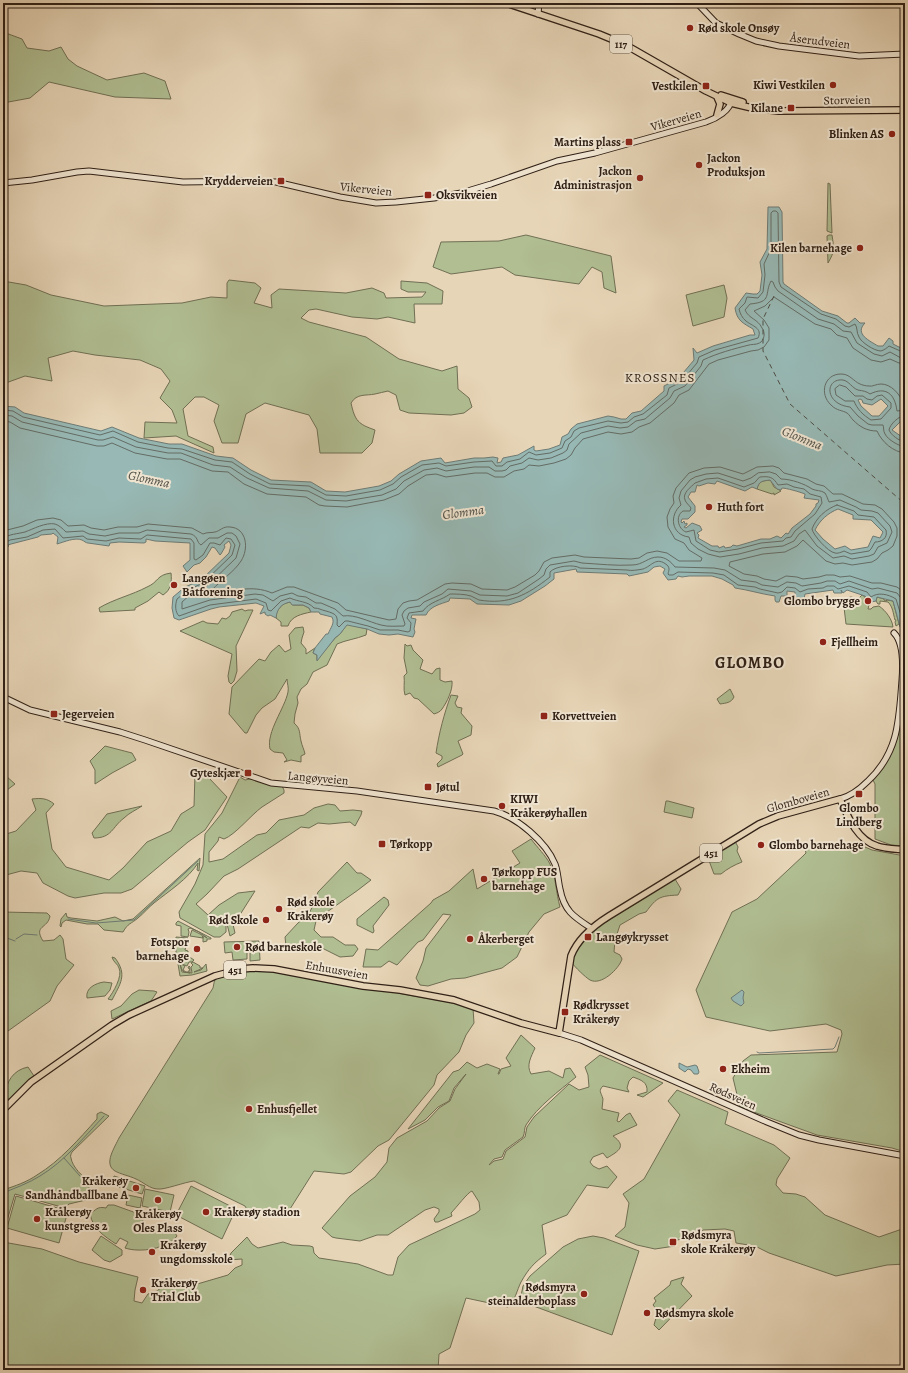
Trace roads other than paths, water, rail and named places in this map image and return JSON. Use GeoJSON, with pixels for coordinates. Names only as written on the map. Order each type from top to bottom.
{"type":"FeatureCollection","features":[{"type":"Feature","properties":{"kind":"main road","name":"117"},"geometry":{"type":"LineString","coordinates":[[506,3],[616,41],[716,97],[730,101]]}},
{"type":"Feature","properties":{"kind":"main road"},"geometry":{"type":"LineString","coordinates":[[538,14],[540,3]]}},
{"type":"Feature","properties":{"kind":"main road","name":"Åserudveien"},"geometry":{"type":"LineString","coordinates":[[697,3],[716,23],[756,41],[779,46],[859,56],[905,54]]}},
{"type":"Feature","properties":{"kind":"main road","name":"117"},"geometry":{"type":"LineString","coordinates":[[698,86],[730,101]]}},
{"type":"Feature","properties":{"kind":"main road"},"geometry":{"type":"LineString","coordinates":[[716,97],[720,104],[717,115]]}},
{"type":"Feature","properties":{"kind":"main road","name":"Storveien"},"geometry":{"type":"LineString","coordinates":[[730,101],[790,111],[905,110]]}},
{"type":"Feature","properties":{"kind":"main road","name":"Vikerveien"},"geometry":{"type":"LineString","coordinates":[[3,183],[89,171],[183,182],[265,181],[290,185],[332,196],[360,201],[387,203],[406,202],[447,196],[472,190],[557,161],[595,153],[706,122],[717,115],[730,101]]}},
{"type":"Feature","properties":{"kind":"main road","name":"Glomboveien"},"geometry":{"type":"LineString","coordinates":[[560,1033],[571,956],[577,945],[589,930],[634,899],[759,824],[778,816],[840,799],[854,792],[870,779],[884,762],[893,745],[900,718],[903,667],[900,641],[894,633]]}},
{"type":"Feature","properties":{"kind":"main road","name":"Langøyveien"},"geometry":{"type":"LineString","coordinates":[[3,697],[30,710],[133,736],[271,783],[358,791],[494,811],[505,814],[524,827],[539,841],[550,855],[556,868],[563,901],[569,911],[589,930]]}},
{"type":"Feature","properties":{"kind":"main road"},"geometry":{"type":"LineString","coordinates":[[840,799],[856,831],[865,840],[879,847],[905,850]]}},
{"type":"Feature","properties":{"kind":"main road","name":"Enhuusveien"},"geometry":{"type":"LineString","coordinates":[[3,1110],[31,1082],[112,1025],[129,1015],[215,976],[241,969],[274,969],[363,986],[400,990],[454,1000],[522,1023],[560,1033]]}},
{"type":"Feature","properties":{"kind":"main road","name":"Rødsveien"},"geometry":{"type":"LineString","coordinates":[[560,1033],[581,1040],[770,1124],[799,1135],[905,1156]]}},
{"type":"Feature","properties":{"kind":"water","name":"Glomma"},"geometry":{"type":"Polygon","coordinates":[[[768,207],[779,207],[782,212],[784,284],[822,311],[838,316],[847,323],[855,318],[860,323],[865,323],[862,327],[862,334],[878,346],[883,346],[889,338],[893,341],[893,344],[905,350],[905,417],[892,430],[905,439],[905,628],[900,627],[893,601],[877,597],[876,601],[871,602],[865,596],[847,590],[843,593],[841,590],[842,593],[834,593],[833,590],[805,594],[804,599],[795,599],[795,592],[787,591],[787,596],[781,596],[779,602],[776,602],[775,596],[735,588],[733,585],[722,579],[712,576],[678,576],[676,579],[668,580],[663,573],[665,569],[660,566],[654,567],[648,572],[629,576],[627,574],[577,572],[576,569],[554,573],[554,579],[545,586],[521,601],[509,605],[477,604],[470,599],[450,598],[449,601],[430,609],[426,615],[412,615],[411,618],[416,619],[413,637],[398,634],[379,634],[367,629],[347,625],[317,661],[317,655],[313,653],[326,634],[328,634],[333,619],[332,617],[320,614],[319,612],[311,612],[309,608],[303,605],[292,605],[290,602],[284,604],[278,610],[276,618],[270,615],[268,616],[265,612],[260,614],[264,606],[256,603],[219,607],[179,620],[174,618],[172,608],[173,597],[185,587],[201,580],[229,553],[231,545],[229,541],[224,545],[225,547],[220,555],[215,548],[212,547],[200,563],[194,565],[187,572],[183,566],[190,560],[190,543],[146,539],[146,542],[144,543],[119,542],[110,543],[109,546],[87,543],[76,539],[57,544],[58,537],[53,533],[11,544],[3,548],[3,406],[15,407],[24,413],[101,431],[112,427],[139,438],[169,444],[182,444],[216,456],[233,458],[251,470],[271,480],[311,482],[326,491],[345,492],[379,486],[391,481],[399,474],[421,461],[441,458],[445,463],[474,458],[493,457],[498,458],[497,463],[501,462],[503,458],[518,455],[534,446],[534,450],[536,451],[549,449],[560,445],[562,437],[568,434],[577,424],[608,416],[626,419],[632,413],[641,411],[664,391],[664,386],[678,379],[694,360],[693,348],[697,353],[713,346],[750,335],[755,335],[753,329],[739,319],[735,308],[746,293],[757,294],[760,291],[762,275],[760,262],[767,249],[768,207]],[[860,399],[858,400],[861,406],[872,416],[879,416],[888,406],[881,399],[872,405],[863,403],[860,399]],[[770,480],[763,481],[757,489],[752,487],[745,491],[717,481],[715,484],[708,483],[699,486],[697,485],[695,492],[691,492],[688,497],[695,506],[695,512],[688,519],[682,519],[681,522],[682,523],[684,521],[685,524],[687,523],[684,527],[686,528],[692,523],[700,526],[702,530],[697,533],[699,535],[698,538],[712,546],[718,546],[719,548],[724,546],[725,548],[761,539],[770,539],[777,536],[781,538],[786,533],[788,534],[792,528],[810,514],[818,503],[819,500],[804,498],[805,494],[782,488],[781,490],[777,489],[770,480]],[[838,509],[822,520],[815,530],[835,549],[845,546],[851,550],[868,547],[873,536],[880,538],[883,532],[871,520],[853,519],[853,515],[838,509]]]}},
{"type":"Feature","properties":{"kind":"water"},"geometry":{"type":"Polygon","coordinates":[[[742,990],[744,992],[744,1003],[741,1006],[731,998],[742,990]]]}},
{"type":"Feature","properties":{"kind":"water"},"geometry":{"type":"Polygon","coordinates":[[[679,1063],[687,1067],[697,1066],[699,1072],[698,1074],[694,1074],[688,1069],[685,1072],[679,1068],[679,1063]]]}},
{"type":"Feature","properties":{"kind":"waterway"},"geometry":{"type":"LineString","coordinates":[[68,919],[96,923],[134,920],[198,861]]}},
{"type":"Feature","properties":{"kind":"waterway"},"geometry":{"type":"LineString","coordinates":[[16,939],[24,934],[37,935]]}},
{"type":"Feature","properties":{"kind":"waterway"},"geometry":{"type":"LineString","coordinates":[[3,942],[7,938],[15,941]]}},
{"type":"Feature","properties":{"kind":"waterway"},"geometry":{"type":"LineString","coordinates":[[757,1052],[833,1049],[839,1037]]}},
{"type":"Feature","properties":{"kind":"waterway"},"geometry":{"type":"LineString","coordinates":[[3,1193],[31,1181],[49,1170],[74,1148],[104,1116]]}},
{"type":"Feature","properties":{"kind":"waterway"},"geometry":{"type":"LineString","coordinates":[[64,1158],[87,1184]]}},
{"type":"Feature","properties":{"kind":"place","name":"Rød skole Onsøy"},"geometry":{"type":"Point","coordinates":[690,28]}},
{"type":"Feature","properties":{"kind":"place","name":"Kiwi Vestkilen"},"geometry":{"type":"Point","coordinates":[833,85]}},
{"type":"Feature","properties":{"kind":"place","name":"Vestkilen"},"geometry":{"type":"Point","coordinates":[706,86]}},
{"type":"Feature","properties":{"kind":"place","name":"Kilane"},"geometry":{"type":"Point","coordinates":[791,108]}},
{"type":"Feature","properties":{"kind":"place","name":"Blinken AS"},"geometry":{"type":"Point","coordinates":[892,134]}},
{"type":"Feature","properties":{"kind":"place","name":"Martins plass"},"geometry":{"type":"Point","coordinates":[629,142]}},
{"type":"Feature","properties":{"kind":"place","name":"Jackon Produksjon"},"geometry":{"type":"Point","coordinates":[699,165]}},
{"type":"Feature","properties":{"kind":"place","name":"Jackon Administrasjon"},"geometry":{"type":"Point","coordinates":[640,178]}},
{"type":"Feature","properties":{"kind":"place","name":"Krydderveien"},"geometry":{"type":"Point","coordinates":[281,181]}},
{"type":"Feature","properties":{"kind":"place","name":"Oksvikveien"},"geometry":{"type":"Point","coordinates":[428,195]}},
{"type":"Feature","properties":{"kind":"place","name":"Kilen barnehage"},"geometry":{"type":"Point","coordinates":[860,248]}},
{"type":"Feature","properties":{"kind":"place","name":"Huth fort"},"geometry":{"type":"Point","coordinates":[709,507]}},
{"type":"Feature","properties":{"kind":"place","name":"Langøen Båtforening"},"geometry":{"type":"Point","coordinates":[174,585]}},
{"type":"Feature","properties":{"kind":"place","name":"Glombo brygge"},"geometry":{"type":"Point","coordinates":[868,601]}},
{"type":"Feature","properties":{"kind":"place","name":"Fjellheim"},"geometry":{"type":"Point","coordinates":[823,642]}},
{"type":"Feature","properties":{"kind":"place","name":"Jegerveien"},"geometry":{"type":"Point","coordinates":[54,714]}},
{"type":"Feature","properties":{"kind":"place","name":"Korvettveien"},"geometry":{"type":"Point","coordinates":[544,716]}},
{"type":"Feature","properties":{"kind":"place","name":"Gyteskjær"},"geometry":{"type":"Point","coordinates":[248,773]}},
{"type":"Feature","properties":{"kind":"place","name":"Jøtul"},"geometry":{"type":"Point","coordinates":[428,787]}},
{"type":"Feature","properties":{"kind":"place","name":"Glombo Lindberg"},"geometry":{"type":"Point","coordinates":[859,794]}},
{"type":"Feature","properties":{"kind":"place","name":"KIWI Kråkerøyhallen"},"geometry":{"type":"Point","coordinates":[502,806]}},
{"type":"Feature","properties":{"kind":"place","name":"Tørkopp"},"geometry":{"type":"Point","coordinates":[382,844]}},
{"type":"Feature","properties":{"kind":"place","name":"Glombo barnehage"},"geometry":{"type":"Point","coordinates":[761,845]}},
{"type":"Feature","properties":{"kind":"place","name":"Tørkopp FUS barnehage"},"geometry":{"type":"Point","coordinates":[484,879]}},
{"type":"Feature","properties":{"kind":"place","name":"Rød skole Kråkerøy"},"geometry":{"type":"Point","coordinates":[279,909]}},
{"type":"Feature","properties":{"kind":"place","name":"Rød Skole"},"geometry":{"type":"Point","coordinates":[266,920]}},
{"type":"Feature","properties":{"kind":"place","name":"Langøykrysset"},"geometry":{"type":"Point","coordinates":[588,937]}},
{"type":"Feature","properties":{"kind":"place","name":"Åkerberget"},"geometry":{"type":"Point","coordinates":[470,939]}},
{"type":"Feature","properties":{"kind":"place","name":"Rød barneskole"},"geometry":{"type":"Point","coordinates":[237,947]}},
{"type":"Feature","properties":{"kind":"place","name":"Fotspor barnehage"},"geometry":{"type":"Point","coordinates":[197,949]}},
{"type":"Feature","properties":{"kind":"place","name":"Rødkrysset Kråkerøy"},"geometry":{"type":"Point","coordinates":[565,1012]}},
{"type":"Feature","properties":{"kind":"place","name":"Ekheim"},"geometry":{"type":"Point","coordinates":[723,1069]}},
{"type":"Feature","properties":{"kind":"place","name":"Enhusfjellet"},"geometry":{"type":"Point","coordinates":[249,1109]}},
{"type":"Feature","properties":{"kind":"place","name":"Kråkerøy Sandhåndballbane A"},"geometry":{"type":"Point","coordinates":[136,1188]}},
{"type":"Feature","properties":{"kind":"place","name":"Kråkerøy Oles Plass"},"geometry":{"type":"Point","coordinates":[158,1200]}},
{"type":"Feature","properties":{"kind":"place","name":"Kråkerøy stadion"},"geometry":{"type":"Point","coordinates":[206,1212]}},
{"type":"Feature","properties":{"kind":"place","name":"Kråkerøy kunstgress 2"},"geometry":{"type":"Point","coordinates":[37,1219]}},
{"type":"Feature","properties":{"kind":"place","name":"Rødsmyra skole Kråkerøy"},"geometry":{"type":"Point","coordinates":[673,1242]}},
{"type":"Feature","properties":{"kind":"place","name":"Kråkerøy ungdomsskole"},"geometry":{"type":"Point","coordinates":[152,1252]}},
{"type":"Feature","properties":{"kind":"place","name":"Kråkerøy Trial Club"},"geometry":{"type":"Point","coordinates":[143,1290]}},
{"type":"Feature","properties":{"kind":"place","name":"Rødsmyra steinalderboplass"},"geometry":{"type":"Point","coordinates":[584,1294]}},
{"type":"Feature","properties":{"kind":"place","name":"Rødsmyra skole"},"geometry":{"type":"Point","coordinates":[647,1313]}},
{"type":"Feature","properties":{"kind":"district","name":"KROSSNES"},"geometry":{"type":"Point","coordinates":[660,377]}},
{"type":"Feature","properties":{"kind":"district","name":"GLOMBO"},"geometry":{"type":"Point","coordinates":[750,663]}}]}
